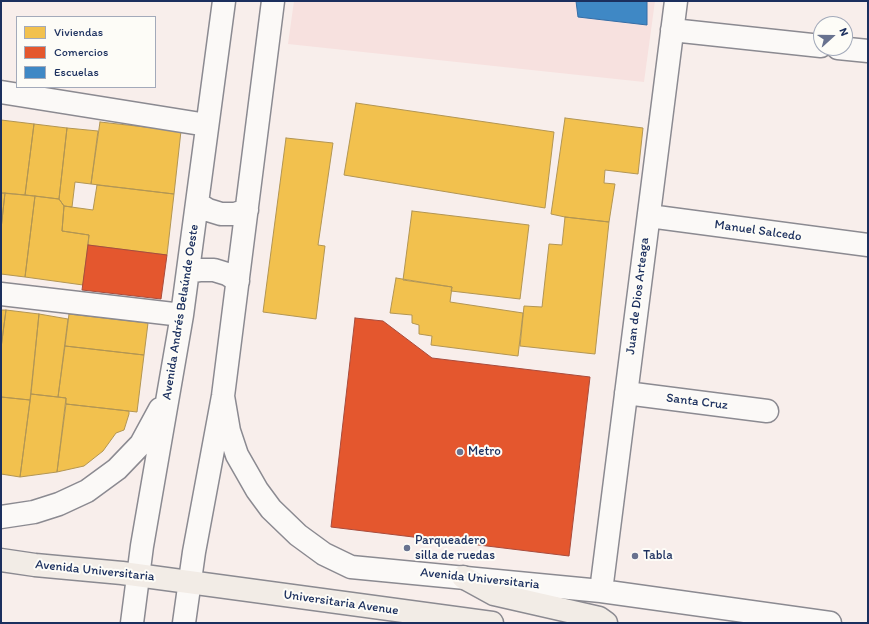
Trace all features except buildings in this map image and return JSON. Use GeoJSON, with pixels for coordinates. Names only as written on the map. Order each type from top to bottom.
{"type":"FeatureCollection","features":[{"type":"Feature","properties":{"kind":"main road","name":"Avenida Universitaria"},"geometry":{"type":"LineString","coordinates":[[1,560],[190,582]]}},
{"type":"Feature","properties":{"kind":"main road"},"geometry":{"type":"LineString","coordinates":[[463,577],[494,594],[599,618],[606,623]]}},
{"type":"Feature","properties":{"kind":"main road","name":"Universitaria Avenue"},"geometry":{"type":"LineString","coordinates":[[190,582],[492,623]]}},
{"type":"Feature","properties":{"kind":"street","name":"Avenida Andrés Belaúnde Oeste"},"geometry":{"type":"LineString","coordinates":[[132,623],[142,546],[182,315],[224,1]]}},
{"type":"Feature","properties":{"kind":"street"},"geometry":{"type":"LineString","coordinates":[[184,623],[194,552],[223,396],[273,1]]}},
{"type":"Feature","properties":{"kind":"street","name":"Juan de Dios Arteaga"},"geometry":{"type":"LineString","coordinates":[[601,591],[676,1]]}},
{"type":"Feature","properties":{"kind":"street"},"geometry":{"type":"LineString","coordinates":[[672,30],[813,45]]}},
{"type":"Feature","properties":{"kind":"street"},"geometry":{"type":"LineString","coordinates":[[853,50],[868,51]]}},
{"type":"Feature","properties":{"kind":"street"},"geometry":{"type":"LineString","coordinates":[[1,92],[207,125]]}},
{"type":"Feature","properties":{"kind":"street"},"geometry":{"type":"LineString","coordinates":[[197,203],[208,210],[221,214],[235,214],[247,210]]}},
{"type":"Feature","properties":{"kind":"street","name":"Manuel Salcedo"},"geometry":{"type":"LineString","coordinates":[[648,216],[868,245]]}},
{"type":"Feature","properties":{"kind":"street"},"geometry":{"type":"LineString","coordinates":[[188,272],[214,270],[227,274],[238,281]]}},
{"type":"Feature","properties":{"kind":"street"},"geometry":{"type":"LineString","coordinates":[[1,294],[182,315]]}},
{"type":"Feature","properties":{"kind":"street"},"geometry":{"type":"LineString","coordinates":[[1,517],[34,512],[59,504],[87,491],[117,469],[141,444],[169,392]]}},
{"type":"Feature","properties":{"kind":"street","name":"Santa Cruz"},"geometry":{"type":"LineString","coordinates":[[626,394],[767,411]]}},
{"type":"Feature","properties":{"kind":"street","name":"Avenida Universitaria"},"geometry":{"type":"LineString","coordinates":[[223,396],[229,431],[238,455],[256,490],[271,509],[306,542],[324,554],[351,567],[601,591],[830,623]]}},
{"type":"Feature","properties":{"kind":"shaded area"},"geometry":{"type":"Polygon","coordinates":[[[294,1],[655,1],[644,82],[288,44],[294,1]]]}},
{"type":"Feature","properties":{"kind":"place","name":"Metro"},"geometry":{"type":"Point","coordinates":[460,452]}},
{"type":"Feature","properties":{"kind":"place","name":"Parqueadero silla de ruedas"},"geometry":{"type":"Point","coordinates":[407,548]}},
{"type":"Feature","properties":{"kind":"place","name":"Tabla"},"geometry":{"type":"Point","coordinates":[635,556]}}]}
